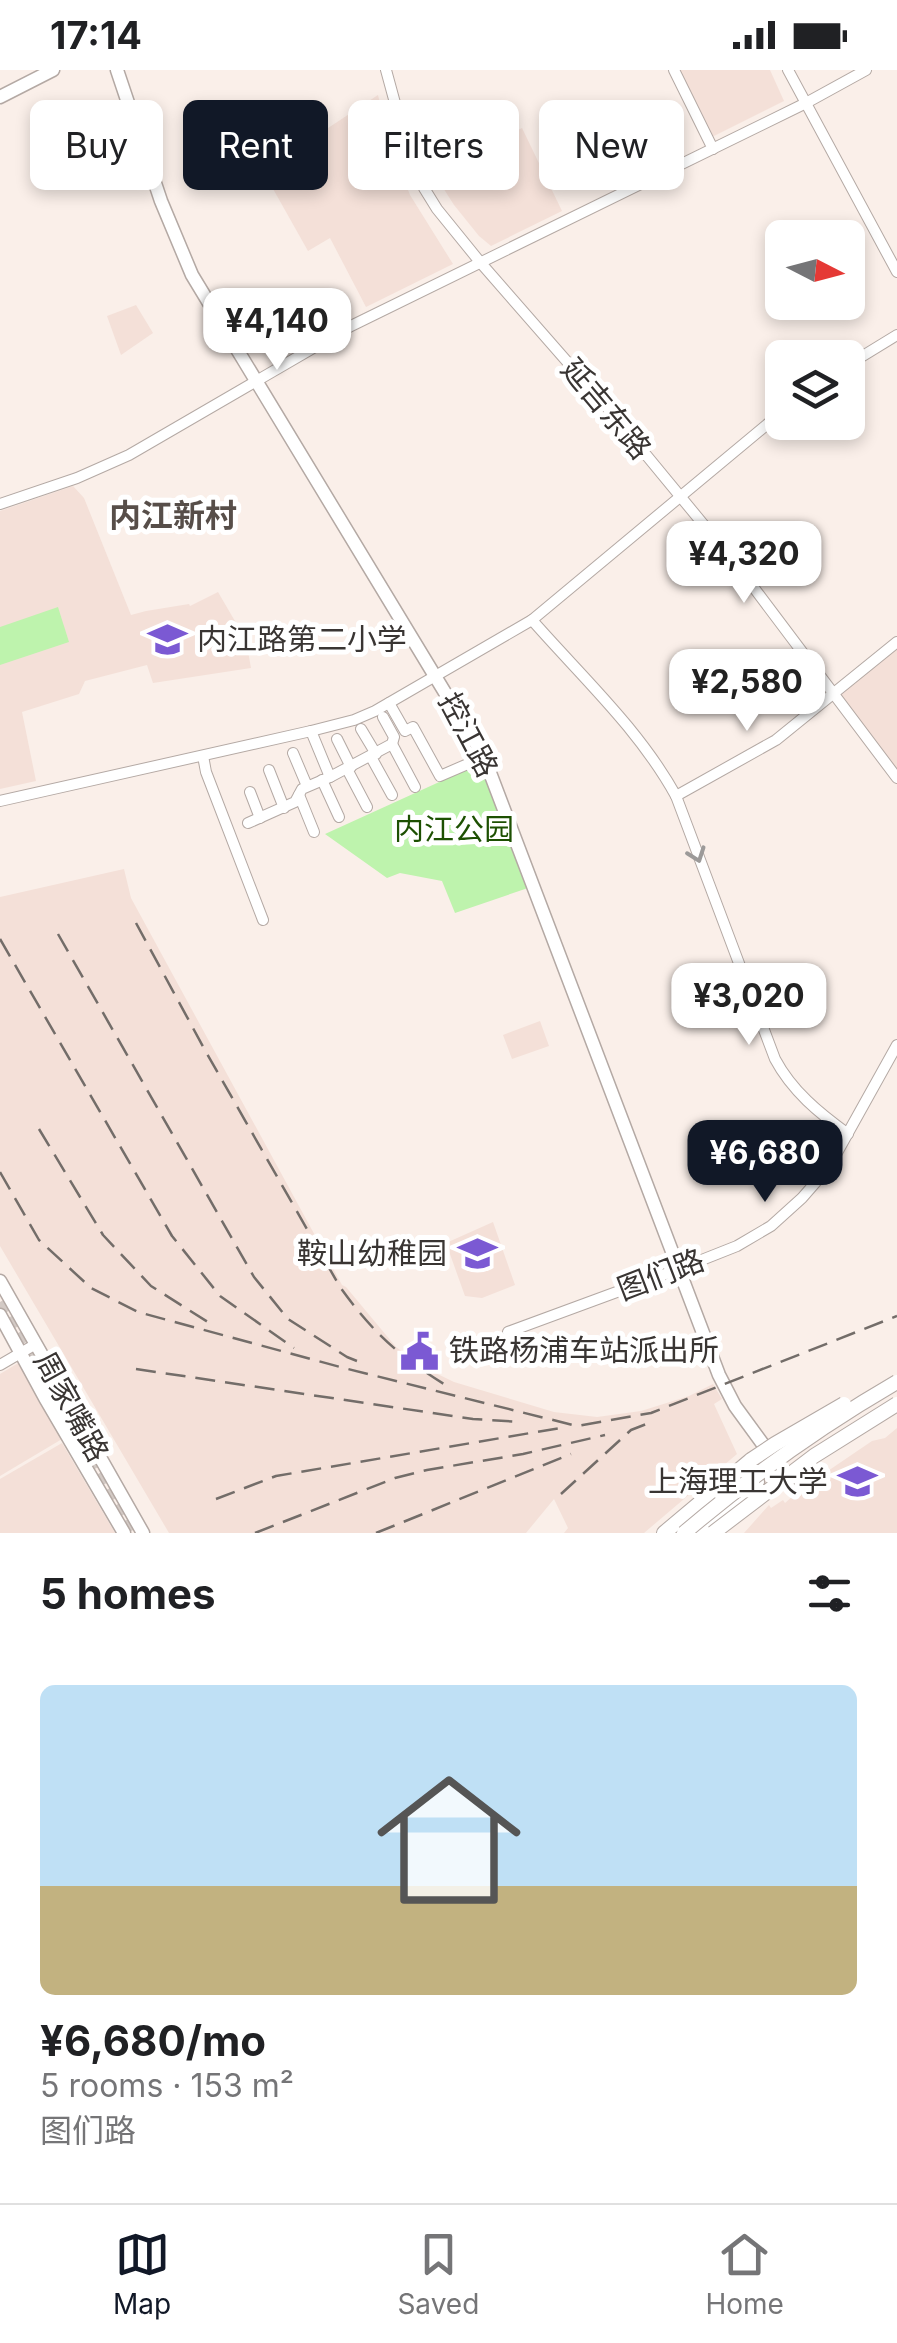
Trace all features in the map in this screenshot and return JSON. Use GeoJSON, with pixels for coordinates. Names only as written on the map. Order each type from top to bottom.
{"type":"FeatureCollection","features":[{"type":"Feature","properties":{"kind":"highway"},"geometry":{"type":"LineString","coordinates":[[664,1533],[763,1452],[821,1416],[897,1382]]}},
{"type":"Feature","properties":{"kind":"highway"},"geometry":{"type":"LineString","coordinates":[[691,1530],[716,1505],[804,1440],[897,1382]]}},
{"type":"Feature","properties":{"kind":"highway"},"geometry":{"type":"LineString","coordinates":[[711,1533],[814,1456],[897,1404]]}},
{"type":"Feature","properties":{"kind":"main road"},"geometry":{"type":"LineString","coordinates":[[0,88],[38,70]]}},
{"type":"Feature","properties":{"kind":"main road"},"geometry":{"type":"LineString","coordinates":[[0,97],[54,70]]}},
{"type":"Feature","properties":{"kind":"main road","name":"控江路"},"geometry":{"type":"LineString","coordinates":[[117,70],[181,254],[484,756],[728,1391],[781,1468]]}},
{"type":"Feature","properties":{"kind":"main road","name":"周家嘴路"},"geometry":{"type":"LineString","coordinates":[[0,1281],[143,1533]]}},
{"type":"Feature","properties":{"kind":"main road"},"geometry":{"type":"LineString","coordinates":[[0,1292],[30,1339]]}},
{"type":"Feature","properties":{"kind":"main road","name":"周家嘴路"},"geometry":{"type":"LineString","coordinates":[[0,1315],[124,1533]]}},
{"type":"Feature","properties":{"kind":"main road"},"geometry":{"type":"LineString","coordinates":[[676,1533],[691,1530],[897,1382]]}},
{"type":"Feature","properties":{"kind":"main road"},"geometry":{"type":"LineString","coordinates":[[711,1533],[861,1397]]}},
{"type":"Feature","properties":{"kind":"main road"},"geometry":{"type":"LineString","coordinates":[[781,1468],[882,1419],[897,1404]]}},
{"type":"Feature","properties":{"kind":"main road"},"geometry":{"type":"LineString","coordinates":[[722,1533],[781,1468],[897,1404]]}},
{"type":"Feature","properties":{"kind":"main road"},"geometry":{"type":"LineString","coordinates":[[864,1420],[882,1419]]}},
{"type":"Feature","properties":{"kind":"street","name":"延吉东路"},"geometry":{"type":"LineString","coordinates":[[386,70],[404,135],[424,188],[437,209],[756,590],[897,778]]}},
{"type":"Feature","properties":{"kind":"street"},"geometry":{"type":"LineString","coordinates":[[674,70],[713,149]]}},
{"type":"Feature","properties":{"kind":"street"},"geometry":{"type":"LineString","coordinates":[[788,70],[897,272]]}},
{"type":"Feature","properties":{"kind":"street"},"geometry":{"type":"LineString","coordinates":[[0,504],[116,461],[351,326],[806,104],[866,70]]}},
{"type":"Feature","properties":{"kind":"street"},"geometry":{"type":"LineString","coordinates":[[865,355],[897,335]]}},
{"type":"Feature","properties":{"kind":"street"},"geometry":{"type":"LineString","coordinates":[[0,801],[311,731],[354,720],[389,703],[532,620],[765,426]]}},
{"type":"Feature","properties":{"kind":"street"},"geometry":{"type":"LineString","coordinates":[[532,620],[654,758],[676,796],[784,1077],[848,1134]]}},
{"type":"Feature","properties":{"kind":"street"},"geometry":{"type":"LineString","coordinates":[[676,796],[776,740],[897,642]]}},
{"type":"Feature","properties":{"kind":"street"},"geometry":{"type":"LineString","coordinates":[[389,703],[404,731],[414,727],[440,776],[484,756]]}},
{"type":"Feature","properties":{"kind":"street"},"geometry":{"type":"LineString","coordinates":[[248,823],[295,802],[303,791],[392,744],[394,737],[382,717]]}},
{"type":"Feature","properties":{"kind":"street"},"geometry":{"type":"LineString","coordinates":[[361,730],[392,794]]}},
{"type":"Feature","properties":{"kind":"street"},"geometry":{"type":"LineString","coordinates":[[311,731],[339,817]]}},
{"type":"Feature","properties":{"kind":"street"},"geometry":{"type":"LineString","coordinates":[[336,739],[367,807]]}},
{"type":"Feature","properties":{"kind":"street"},"geometry":{"type":"LineString","coordinates":[[392,744],[416,787]]}},
{"type":"Feature","properties":{"kind":"street"},"geometry":{"type":"LineString","coordinates":[[293,753],[314,832]]}},
{"type":"Feature","properties":{"kind":"street"},"geometry":{"type":"LineString","coordinates":[[203,756],[263,920]]}},
{"type":"Feature","properties":{"kind":"street"},"geometry":{"type":"LineString","coordinates":[[269,770],[284,808]]}},
{"type":"Feature","properties":{"kind":"street"},"geometry":{"type":"LineString","coordinates":[[250,792],[260,818]]}},
{"type":"Feature","properties":{"kind":"street","name":"图们路"},"geometry":{"type":"LineString","coordinates":[[508,1332],[737,1246],[771,1226],[829,1167],[897,1045]]}},
{"type":"Feature","properties":{"kind":"street"},"geometry":{"type":"LineString","coordinates":[[0,1365],[21,1352],[30,1339]]}},
{"type":"Feature","properties":{"kind":"shaded area"},"geometry":{"type":"Polygon","coordinates":[[[678,70],[770,70],[784,101],[710,138],[678,70]]]}},
{"type":"Feature","properties":{"kind":"shaded area"},"geometry":{"type":"Polygon","coordinates":[[[348,115],[348,190],[408,190],[453,264],[366,307],[330,238],[308,251],[274,190],[328,190],[328,128],[348,115]]]}},
{"type":"Feature","properties":{"kind":"shaded area"},"geometry":{"type":"Polygon","coordinates":[[[522,128],[539,163],[539,190],[552,190],[562,211],[491,246],[444,190],[519,190],[522,128]]]}},
{"type":"Feature","properties":{"kind":"shaded area"},"geometry":{"type":"Polygon","coordinates":[[[136,305],[153,333],[121,355],[107,316],[136,305]]]}},
{"type":"Feature","properties":{"kind":"shaded area"},"geometry":{"type":"Polygon","coordinates":[[[73,486],[84,498],[131,615],[190,606],[218,592],[246,640],[251,668],[153,683],[147,665],[85,681],[79,694],[22,712],[36,781],[0,789],[0,511],[73,486]]]}},
{"type":"Feature","properties":{"kind":"shaded area"},"geometry":{"type":"Polygon","coordinates":[[[897,647],[897,775],[838,694],[897,647]]]}},
{"type":"Feature","properties":{"kind":"shaded area"},"geometry":{"type":"Polygon","coordinates":[[[124,869],[131,898],[342,1285],[396,1347],[423,1367],[454,1382],[554,1412],[597,1417],[641,1411],[713,1384],[722,1399],[714,1404],[737,1454],[644,1533],[564,1533],[568,1528],[554,1499],[526,1533],[169,1533],[0,1246],[0,897],[124,869]]]}},
{"type":"Feature","properties":{"kind":"shaded area"},"geometry":{"type":"Polygon","coordinates":[[[540,1021],[549,1046],[512,1059],[503,1035],[540,1021]]]}},
{"type":"Feature","properties":{"kind":"shaded area","name":"鞍山幼稚园"},"geometry":{"type":"Polygon","coordinates":[[[493,1222],[515,1285],[482,1298],[465,1296],[446,1243],[493,1222]]]}},
{"type":"Feature","properties":{"kind":"shaded area"},"geometry":{"type":"Polygon","coordinates":[[[20,1362],[62,1439],[0,1476],[0,1374],[20,1362]]]}},
{"type":"Feature","properties":{"kind":"shaded area","name":"上海理工大学"},"geometry":{"type":"Polygon","coordinates":[[[897,1428],[897,1533],[744,1533],[769,1505],[771,1508],[783,1500],[785,1503],[802,1488],[811,1491],[820,1486],[819,1477],[897,1428]]]}},
{"type":"Feature","properties":{"kind":"shaded area"},"geometry":{"type":"Polygon","coordinates":[[[62,1443],[115,1533],[0,1533],[0,1479],[62,1443]]]}},
{"type":"Feature","properties":{"kind":"green space"},"geometry":{"type":"Polygon","coordinates":[[[58,607],[69,642],[0,665],[0,627],[58,607]]]}},
{"type":"Feature","properties":{"kind":"green space","name":"内江公园"},"geometry":{"type":"Polygon","coordinates":[[[481,763],[528,888],[455,913],[442,881],[400,873],[387,878],[325,834],[481,763]]]}},
{"type":"Feature","properties":{"kind":"tunnel"},"geometry":{"type":"LineString","coordinates":[[0,1302],[131,1533]]}},
{"type":"Feature","properties":{"kind":"railway"},"geometry":{"type":"LineString","coordinates":[[136,923],[340,1287],[388,1342],[447,1386]]}},
{"type":"Feature","properties":{"kind":"railway"},"geometry":{"type":"LineString","coordinates":[[58,934],[254,1277],[288,1319],[362,1363]]}},
{"type":"Feature","properties":{"kind":"railway"},"geometry":{"type":"LineString","coordinates":[[0,939],[172,1236],[220,1296],[294,1348]]}},
{"type":"Feature","properties":{"kind":"railway"},"geometry":{"type":"LineString","coordinates":[[39,1129],[103,1235],[151,1286],[211,1324]]}},
{"type":"Feature","properties":{"kind":"railway"},"geometry":{"type":"LineString","coordinates":[[0,1172],[39,1240],[91,1288],[138,1312],[577,1426],[651,1413],[897,1316]]}},
{"type":"Feature","properties":{"kind":"railway"},"geometry":{"type":"LineString","coordinates":[[136,1369],[473,1419],[521,1422]]}},
{"type":"Feature","properties":{"kind":"railway"},"geometry":{"type":"LineString","coordinates":[[561,1494],[631,1430],[654,1421]]}},
{"type":"Feature","properties":{"kind":"railway"},"geometry":{"type":"LineString","coordinates":[[216,1499],[276,1476],[566,1427]]}},
{"type":"Feature","properties":{"kind":"railway"},"geometry":{"type":"LineString","coordinates":[[255,1533],[395,1478],[605,1435]]}},
{"type":"Feature","properties":{"kind":"railway"},"geometry":{"type":"LineString","coordinates":[[376,1533],[571,1454]]}},
{"type":"Feature","properties":{"kind":"place","name":"内江路第二小学"},"geometry":{"type":"Point","coordinates":[167,640]}},
{"type":"Feature","properties":{"kind":"place","name":"鞍山幼稚园"},"geometry":{"type":"Point","coordinates":[477,1254]}},
{"type":"Feature","properties":{"kind":"place","name":"铁路杨浦车站派出所"},"geometry":{"type":"Point","coordinates":[419,1351]}},
{"type":"Feature","properties":{"kind":"place","name":"上海理工大学"},"geometry":{"type":"Point","coordinates":[858,1482]}},
{"type":"Feature","properties":{"kind":"district","name":"内江新村"},"geometry":{"type":"Point","coordinates":[173,516]}}]}
